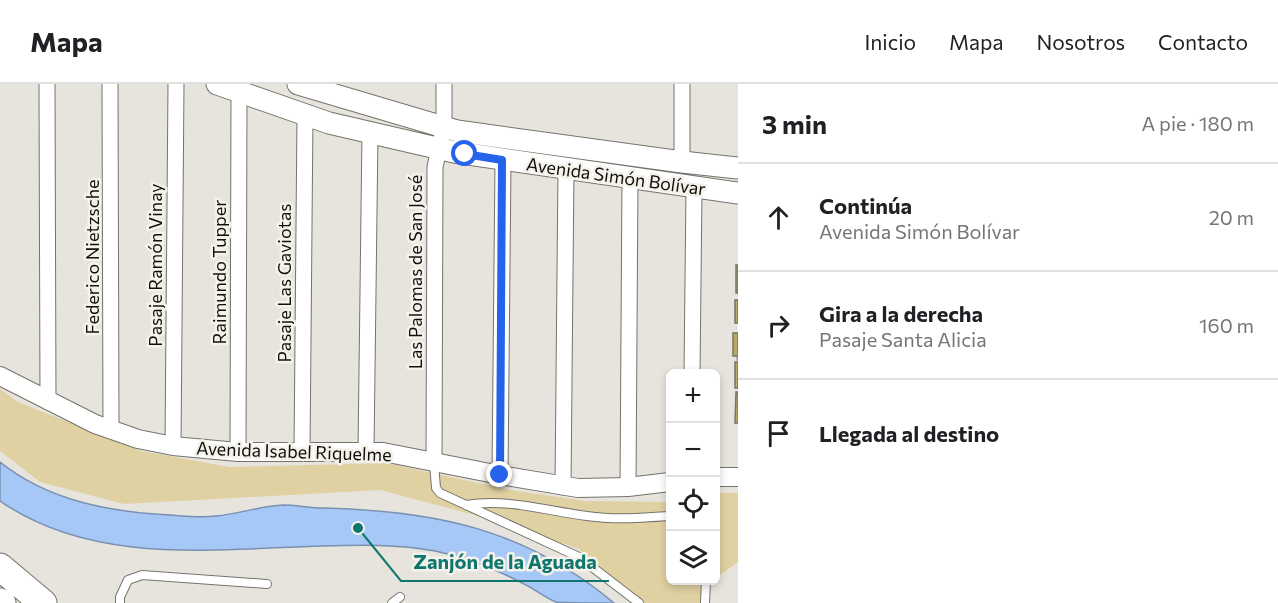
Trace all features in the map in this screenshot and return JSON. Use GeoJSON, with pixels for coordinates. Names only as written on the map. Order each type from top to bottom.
{"type":"FeatureCollection","features":[{"type":"Feature","properties":{"kind":"highway"},"geometry":{"type":"LineString","coordinates":[[0,567],[43,603]]}},
{"type":"Feature","properties":{"kind":"main road","name":"Avenida Simón Bolívar"},"geometry":{"type":"LineString","coordinates":[[217,84],[305,115],[439,149],[738,193]]}},
{"type":"Feature","properties":{"kind":"main road","name":"Avenida Simón Bolívar"},"geometry":{"type":"LineString","coordinates":[[298,84],[457,130],[738,168]]}},
{"type":"Feature","properties":{"kind":"street"},"geometry":{"type":"LineString","coordinates":[[47,84],[48,402]]}},
{"type":"Feature","properties":{"kind":"street","name":"Federico Nietzsche"},"geometry":{"type":"LineString","coordinates":[[111,84],[111,430]]}},
{"type":"Feature","properties":{"kind":"street","name":"Pasaje Ramón Vinay"},"geometry":{"type":"LineString","coordinates":[[173,446],[176,84]]}},
{"type":"Feature","properties":{"kind":"street","name":"Las Palomas de San José"},"geometry":{"type":"LineString","coordinates":[[434,461],[435,167],[446,112],[444,84]]}},
{"type":"Feature","properties":{"kind":"street"},"geometry":{"type":"LineString","coordinates":[[682,84],[682,162]]}},
{"type":"Feature","properties":{"kind":"street","name":"Raimundo Tupper"},"geometry":{"type":"LineString","coordinates":[[238,452],[239,92]]}},
{"type":"Feature","properties":{"kind":"street","name":"Pasaje Las Gaviotas"},"geometry":{"type":"LineString","coordinates":[[302,452],[305,115]]}},
{"type":"Feature","properties":{"kind":"street"},"geometry":{"type":"LineString","coordinates":[[366,451],[370,132]]}},
{"type":"Feature","properties":{"kind":"street"},"geometry":{"type":"LineString","coordinates":[[500,475],[502,160]]}},
{"type":"Feature","properties":{"kind":"street"},"geometry":{"type":"LineString","coordinates":[[563,487],[566,168]]}},
{"type":"Feature","properties":{"kind":"street"},"geometry":{"type":"LineString","coordinates":[[628,487],[630,177]]}},
{"type":"Feature","properties":{"kind":"street"},"geometry":{"type":"LineString","coordinates":[[692,369],[694,188]]}},
{"type":"Feature","properties":{"kind":"street","name":"Avenida Isabel Riquelme"},"geometry":{"type":"LineString","coordinates":[[0,376],[48,402],[111,430],[138,439],[173,446],[238,452],[383,452],[563,487],[593,489],[666,482]]}},
{"type":"Feature","properties":{"kind":"street"},"geometry":{"type":"LineString","coordinates":[[720,477],[738,477]]}},
{"type":"Feature","properties":{"kind":"lane"},"geometry":{"type":"LineString","coordinates":[[434,461],[436,488],[440,493],[579,557],[639,603]]}},
{"type":"Feature","properties":{"kind":"lane"},"geometry":{"type":"LineString","coordinates":[[465,505],[483,502],[510,504],[588,516],[633,519],[666,516]]}},
{"type":"Feature","properties":{"kind":"lane"},"geometry":{"type":"LineString","coordinates":[[120,603],[120,597],[128,580],[142,575],[267,584]]}},
{"type":"Feature","properties":{"kind":"lane"},"geometry":{"type":"LineString","coordinates":[[705,603],[706,585]]}},
{"type":"Feature","properties":{"kind":"lane"},"geometry":{"type":"LineString","coordinates":[[392,603],[400,597]]}},
{"type":"Feature","properties":{"kind":"shaded area"},"geometry":{"type":"Polygon","coordinates":[[[0,389],[18,402],[141,451],[230,467],[387,463],[510,490],[585,501],[666,502],[666,585],[709,585],[705,603],[638,603],[579,549],[501,522],[380,490],[124,504],[40,482],[0,451],[0,389]]]}},
{"type":"Feature","properties":{"kind":"shaded area"},"geometry":{"type":"Polygon","coordinates":[[[720,493],[738,493],[738,562],[720,575],[720,493]]]}},
{"type":"Feature","properties":{"kind":"water"},"geometry":{"type":"Polygon","coordinates":[[[0,462],[39,486],[60,495],[125,511],[205,517],[288,505],[365,510],[442,520],[513,541],[547,557],[581,578],[614,603],[556,602],[481,564],[421,549],[364,545],[156,549],[115,545],[75,536],[36,522],[0,501],[0,462]]]}},
{"type":"Feature","properties":{"kind":"building"},"geometry":{"type":"Polygon","coordinates":[[[736,265],[738,265],[738,293],[736,293],[736,265]]]}},
{"type":"Feature","properties":{"kind":"building"},"geometry":{"type":"Polygon","coordinates":[[[735,300],[738,300],[738,323],[735,323],[735,300]]]}},
{"type":"Feature","properties":{"kind":"building"},"geometry":{"type":"Polygon","coordinates":[[[733,333],[738,333],[738,356],[733,356],[733,333]]]}},
{"type":"Feature","properties":{"kind":"building"},"geometry":{"type":"Polygon","coordinates":[[[735,362],[738,362],[738,388],[735,388],[735,362]]]}},
{"type":"Feature","properties":{"kind":"building"},"geometry":{"type":"Polygon","coordinates":[[[736,392],[738,392],[738,423],[735,423],[736,392]]]}},
{"type":"Feature","properties":{"kind":"place","name":"Zanjón de la Aguada"},"geometry":{"type":"Point","coordinates":[358,528]}},
{"type":"Feature","properties":{"kind":"route"},"geometry":{"type":"LineString","coordinates":[[465,154],[502,160],[500,475]]}}]}
